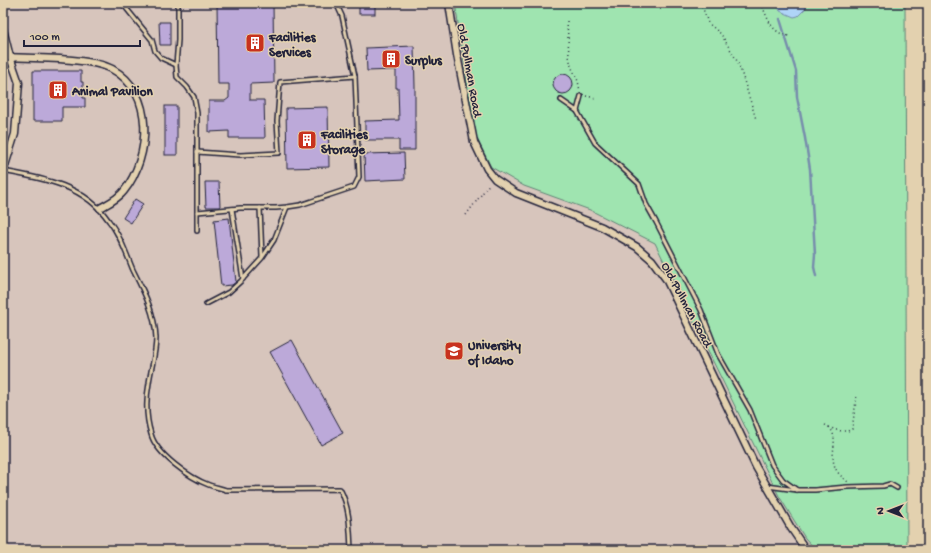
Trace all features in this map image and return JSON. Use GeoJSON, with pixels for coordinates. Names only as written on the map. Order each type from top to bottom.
{"type":"FeatureCollection","features":[{"type":"Feature","properties":{"kind":"street","name":"Old Pullman Road"},"geometry":{"type":"LineString","coordinates":[[449,3],[457,55],[474,142],[487,169],[493,177],[516,193],[602,227],[636,247],[652,260],[666,279],[756,467],[791,528],[806,550]]}},
{"type":"Feature","properties":{"kind":"street"},"geometry":{"type":"LineString","coordinates":[[3,29],[6,58],[20,83],[15,134],[3,171]]}},
{"type":"Feature","properties":{"kind":"street"},"geometry":{"type":"LineString","coordinates":[[6,58],[72,60],[95,63],[110,68],[120,74],[132,87],[141,104],[145,128],[144,142],[136,172],[125,190],[114,201],[100,208]]}},
{"type":"Feature","properties":{"kind":"lane"},"geometry":{"type":"LineString","coordinates":[[122,3],[152,40],[155,51],[161,58],[176,65]]}},
{"type":"Feature","properties":{"kind":"lane"},"geometry":{"type":"LineString","coordinates":[[178,3],[177,77],[188,87],[194,97],[197,113],[197,231]]}},
{"type":"Feature","properties":{"kind":"lane"},"geometry":{"type":"LineString","coordinates":[[197,212],[300,205],[354,187],[359,177],[355,76],[342,16],[336,3]]}},
{"type":"Feature","properties":{"kind":"lane"},"geometry":{"type":"LineString","coordinates":[[197,152],[279,154],[277,120],[280,82],[355,76]]}},
{"type":"Feature","properties":{"kind":"lane"},"geometry":{"type":"LineString","coordinates":[[577,111],[581,96]]}},
{"type":"Feature","properties":{"kind":"lane"},"geometry":{"type":"LineString","coordinates":[[561,100],[577,111],[595,143],[639,184],[646,204],[701,310],[718,354],[750,410],[772,465],[783,480],[797,490]]}},
{"type":"Feature","properties":{"kind":"lane"},"geometry":{"type":"LineString","coordinates":[[3,171],[49,180],[71,188],[91,200],[100,208],[118,235],[151,307],[154,321],[156,339],[154,361],[149,383],[147,410],[151,435],[161,451],[176,465],[192,476],[208,485],[226,490],[340,489],[346,500],[349,516],[351,550]]}},
{"type":"Feature","properties":{"kind":"lane"},"geometry":{"type":"LineString","coordinates":[[206,304],[229,292],[262,258],[274,240],[287,207]]}},
{"type":"Feature","properties":{"kind":"lane"},"geometry":{"type":"LineString","coordinates":[[260,208],[262,258]]}},
{"type":"Feature","properties":{"kind":"lane"},"geometry":{"type":"LineString","coordinates":[[232,209],[243,279]]}},
{"type":"Feature","properties":{"kind":"lane"},"geometry":{"type":"LineString","coordinates":[[767,486],[797,490],[815,490],[883,486],[890,484],[897,488]]}},
{"type":"Feature","properties":{"kind":"path"},"geometry":{"type":"LineString","coordinates":[[701,3],[708,23],[721,34],[736,59],[756,119]]}},
{"type":"Feature","properties":{"kind":"path"},"geometry":{"type":"LineString","coordinates":[[761,3],[774,30],[782,35],[790,36]]}},
{"type":"Feature","properties":{"kind":"path"},"geometry":{"type":"LineString","coordinates":[[567,21],[569,56],[571,66],[578,81],[581,96],[596,98]]}},
{"type":"Feature","properties":{"kind":"path"},"geometry":{"type":"LineString","coordinates":[[466,215],[493,177]]}},
{"type":"Feature","properties":{"kind":"path"},"geometry":{"type":"LineString","coordinates":[[825,425],[848,431],[852,428],[858,394]]}},
{"type":"Feature","properties":{"kind":"path"},"geometry":{"type":"LineString","coordinates":[[829,427],[835,436],[833,459],[835,468],[840,475],[854,487]]}},
{"type":"Feature","properties":{"kind":"shaded area","name":"University of Idaho"},"geometry":{"type":"Polygon","coordinates":[[[3,3],[905,3],[907,550],[3,550],[3,3]]]}},
{"type":"Feature","properties":{"kind":"green space"},"geometry":{"type":"Polygon","coordinates":[[[455,3],[905,3],[907,550],[816,550],[805,538],[779,496],[655,243],[590,210],[524,186],[491,167],[475,135],[455,3]]]}},
{"type":"Feature","properties":{"kind":"water"},"geometry":{"type":"Polygon","coordinates":[[[777,3],[806,3],[806,8],[798,16],[794,17],[780,11],[777,3]]]}},
{"type":"Feature","properties":{"kind":"building"},"geometry":{"type":"Polygon","coordinates":[[[217,3],[273,3],[274,83],[250,84],[250,100],[264,100],[265,138],[229,138],[229,131],[209,132],[209,101],[225,101],[229,98],[229,84],[218,84],[217,3]]]}},
{"type":"Feature","properties":{"kind":"building"},"geometry":{"type":"Polygon","coordinates":[[[359,3],[375,3],[375,14],[359,14],[359,3]]]}},
{"type":"Feature","properties":{"kind":"building"},"geometry":{"type":"Polygon","coordinates":[[[159,22],[170,22],[170,45],[160,45],[159,22]]]}},
{"type":"Feature","properties":{"kind":"building"},"geometry":{"type":"Polygon","coordinates":[[[414,46],[415,150],[399,150],[399,140],[365,140],[365,121],[399,120],[396,70],[367,71],[366,48],[414,46]]]}},
{"type":"Feature","properties":{"kind":"building","name":"Animal Pavilion"},"geometry":{"type":"Polygon","coordinates":[[[33,71],[81,71],[81,82],[83,82],[83,98],[85,98],[85,107],[62,107],[62,121],[33,121],[33,71]]]}},
{"type":"Feature","properties":{"kind":"building"},"geometry":{"type":"Polygon","coordinates":[[[559,74],[567,74],[573,80],[573,88],[567,94],[559,94],[553,88],[553,80],[559,74]]]}},
{"type":"Feature","properties":{"kind":"building"},"geometry":{"type":"Polygon","coordinates":[[[165,106],[177,106],[177,155],[165,155],[165,106]]]}},
{"type":"Feature","properties":{"kind":"building","name":"Facilities Storage"},"geometry":{"type":"Polygon","coordinates":[[[328,107],[329,167],[287,168],[286,108],[328,107]]]}},
{"type":"Feature","properties":{"kind":"building"},"geometry":{"type":"Polygon","coordinates":[[[404,153],[405,179],[365,181],[364,154],[404,153]]]}},
{"type":"Feature","properties":{"kind":"building"},"geometry":{"type":"Polygon","coordinates":[[[205,182],[219,182],[220,207],[206,207],[205,182]]]}},
{"type":"Feature","properties":{"kind":"building"},"geometry":{"type":"Polygon","coordinates":[[[135,199],[143,204],[131,223],[123,218],[135,199]]]}},
{"type":"Feature","properties":{"kind":"building"},"geometry":{"type":"Polygon","coordinates":[[[229,218],[236,282],[232,285],[221,286],[214,220],[229,218]]]}},
{"type":"Feature","properties":{"kind":"building"},"geometry":{"type":"Polygon","coordinates":[[[292,340],[343,433],[321,445],[270,352],[292,340]]]}},
{"type":"Feature","properties":{"kind":"waterway"},"geometry":{"type":"LineString","coordinates":[[780,19],[796,71],[797,97],[810,169],[815,254],[814,267],[816,276]]}},
{"type":"Feature","properties":{"kind":"place","name":"Facilities Services"},"geometry":{"type":"Point","coordinates":[255,43]}},
{"type":"Feature","properties":{"kind":"place","name":"Surplus"},"geometry":{"type":"Point","coordinates":[391,59]}},
{"type":"Feature","properties":{"kind":"place","name":"Animal Pavilion"},"geometry":{"type":"Point","coordinates":[58,90]}},
{"type":"Feature","properties":{"kind":"place","name":"Facilities Storage"},"geometry":{"type":"Point","coordinates":[307,140]}},
{"type":"Feature","properties":{"kind":"place","name":"University of Idaho"},"geometry":{"type":"Point","coordinates":[454,351]}}]}
